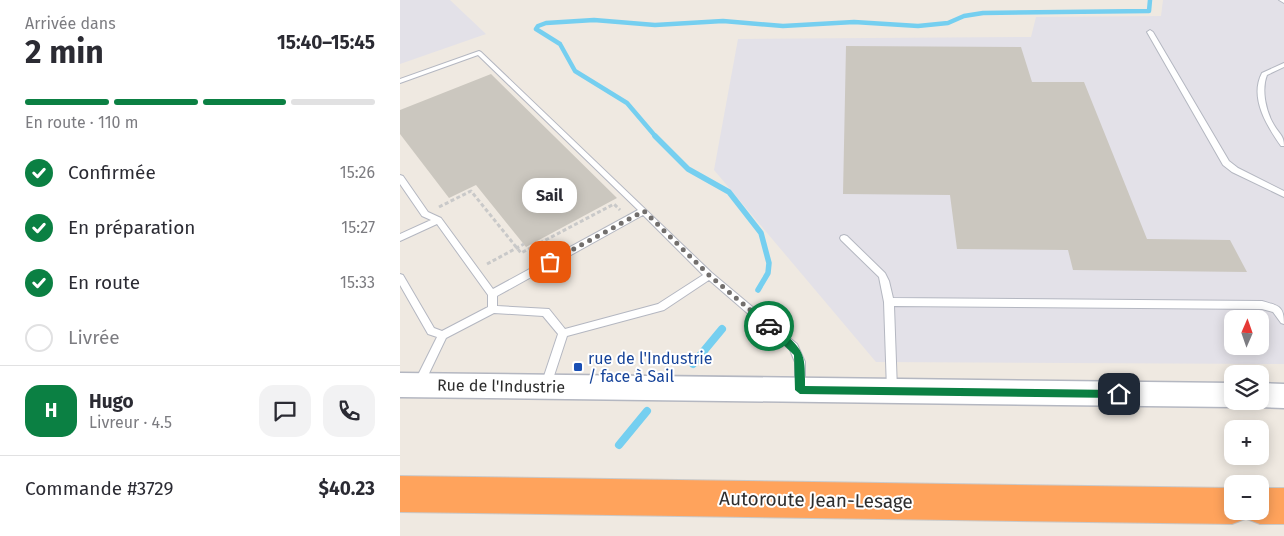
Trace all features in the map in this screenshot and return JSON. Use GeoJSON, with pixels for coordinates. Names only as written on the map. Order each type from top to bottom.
{"type":"FeatureCollection","features":[{"type":"Feature","properties":{"kind":"highway","name":"Autoroute Jean-Lesage"},"geometry":{"type":"LineString","coordinates":[[400,494],[1224,506]]}},
{"type":"Feature","properties":{"kind":"highway"},"geometry":{"type":"LineString","coordinates":[[1269,506],[1284,506]]}},
{"type":"Feature","properties":{"kind":"street","name":"Rue de l'Industrie"},"geometry":{"type":"LineString","coordinates":[[409,385],[1224,395]]}},
{"type":"Feature","properties":{"kind":"street"},"geometry":{"type":"LineString","coordinates":[[1269,395],[1284,396]]}},
{"type":"Feature","properties":{"kind":"lane"},"geometry":{"type":"LineString","coordinates":[[1150,32],[1226,163],[1235,170],[1284,194]]}},
{"type":"Feature","properties":{"kind":"lane"},"geometry":{"type":"LineString","coordinates":[[400,81],[479,52],[709,275],[794,347],[800,362],[800,390]]}},
{"type":"Feature","properties":{"kind":"lane"},"geometry":{"type":"LineString","coordinates":[[1284,65],[1264,74],[1261,100],[1270,126],[1284,144]]}},
{"type":"Feature","properties":{"kind":"lane"},"geometry":{"type":"LineString","coordinates":[[400,178],[425,214],[438,220],[475,270],[492,294],[493,308]]}},
{"type":"Feature","properties":{"kind":"lane"},"geometry":{"type":"LineString","coordinates":[[492,294],[644,211]]}},
{"type":"Feature","properties":{"kind":"lane"},"geometry":{"type":"LineString","coordinates":[[400,238],[438,220]]}},
{"type":"Feature","properties":{"kind":"lane"},"geometry":{"type":"LineString","coordinates":[[844,238],[882,275],[885,281],[889,302],[892,391]]}},
{"type":"Feature","properties":{"kind":"lane"},"geometry":{"type":"LineString","coordinates":[[563,333],[661,307],[709,275]]}},
{"type":"Feature","properties":{"kind":"lane"},"geometry":{"type":"LineString","coordinates":[[400,277],[431,331],[443,335]]}},
{"type":"Feature","properties":{"kind":"lane"},"geometry":{"type":"LineString","coordinates":[[889,302],[1262,305],[1276,309],[1284,320]]}},
{"type":"Feature","properties":{"kind":"lane"},"geometry":{"type":"LineString","coordinates":[[409,385],[443,335],[493,308],[546,312],[563,333]]}},
{"type":"Feature","properties":{"kind":"lane"},"geometry":{"type":"LineString","coordinates":[[545,387],[563,333]]}},
{"type":"Feature","properties":{"kind":"path"},"geometry":{"type":"LineString","coordinates":[[435,209],[471,191],[521,254],[614,204]]}},
{"type":"Feature","properties":{"kind":"path"},"geometry":{"type":"LineString","coordinates":[[475,270],[524,244]]}},
{"type":"Feature","properties":{"kind":"shaded area"},"geometry":{"type":"Polygon","coordinates":[[[400,0],[450,0],[486,34],[400,64],[400,0]]]}},
{"type":"Feature","properties":{"kind":"shaded area"},"geometry":{"type":"Polygon","coordinates":[[[1163,0],[1284,0],[1284,364],[876,362],[714,170],[738,39],[1031,37],[1036,17],[1161,16],[1163,0]]]}},
{"type":"Feature","properties":{"kind":"building"},"geometry":{"type":"Polygon","coordinates":[[[846,46],[1021,47],[1032,82],[1084,82],[1147,239],[1230,240],[1247,272],[1073,270],[1068,250],[957,249],[950,195],[843,194],[846,46]]]}},
{"type":"Feature","properties":{"kind":"building"},"geometry":{"type":"Polygon","coordinates":[[[491,74],[617,198],[526,247],[476,185],[449,198],[400,134],[400,110],[491,74]]]}},
{"type":"Feature","properties":{"kind":"waterway"},"geometry":{"type":"LineString","coordinates":[[656,137],[627,103],[575,71],[560,44],[536,29],[538,26],[546,23],[594,20],[655,25],[723,21],[783,26],[854,22],[918,26],[948,23],[964,16],[983,13],[1149,11],[1150,0]]}},
{"type":"Feature","properties":{"kind":"waterway"},"geometry":{"type":"LineString","coordinates":[[656,137],[688,169],[729,192],[761,233],[769,263],[768,273],[758,290]]}},
{"type":"Feature","properties":{"kind":"waterway"},"geometry":{"type":"LineString","coordinates":[[693,364],[722,329]]}},
{"type":"Feature","properties":{"kind":"waterway"},"geometry":{"type":"LineString","coordinates":[[619,445],[647,411]]}},
{"type":"Feature","properties":{"kind":"way so far"},"geometry":{"type":"LineString","coordinates":[[550,262],[644,211],[709,275],[769,326]]}},
{"type":"Feature","properties":{"kind":"place","name":"Sail"},"geometry":{"type":"Point","coordinates":[550,262]}},
{"type":"Feature","properties":{"kind":"place","name":"rue de l'Industrie / face à Sail"},"geometry":{"type":"Point","coordinates":[578,367]}},
{"type":"Feature","properties":{"kind":"route"},"geometry":{"type":"LineString","coordinates":[[769,326],[794,347],[798,354],[800,362],[800,390],[1119,394]]}}]}
